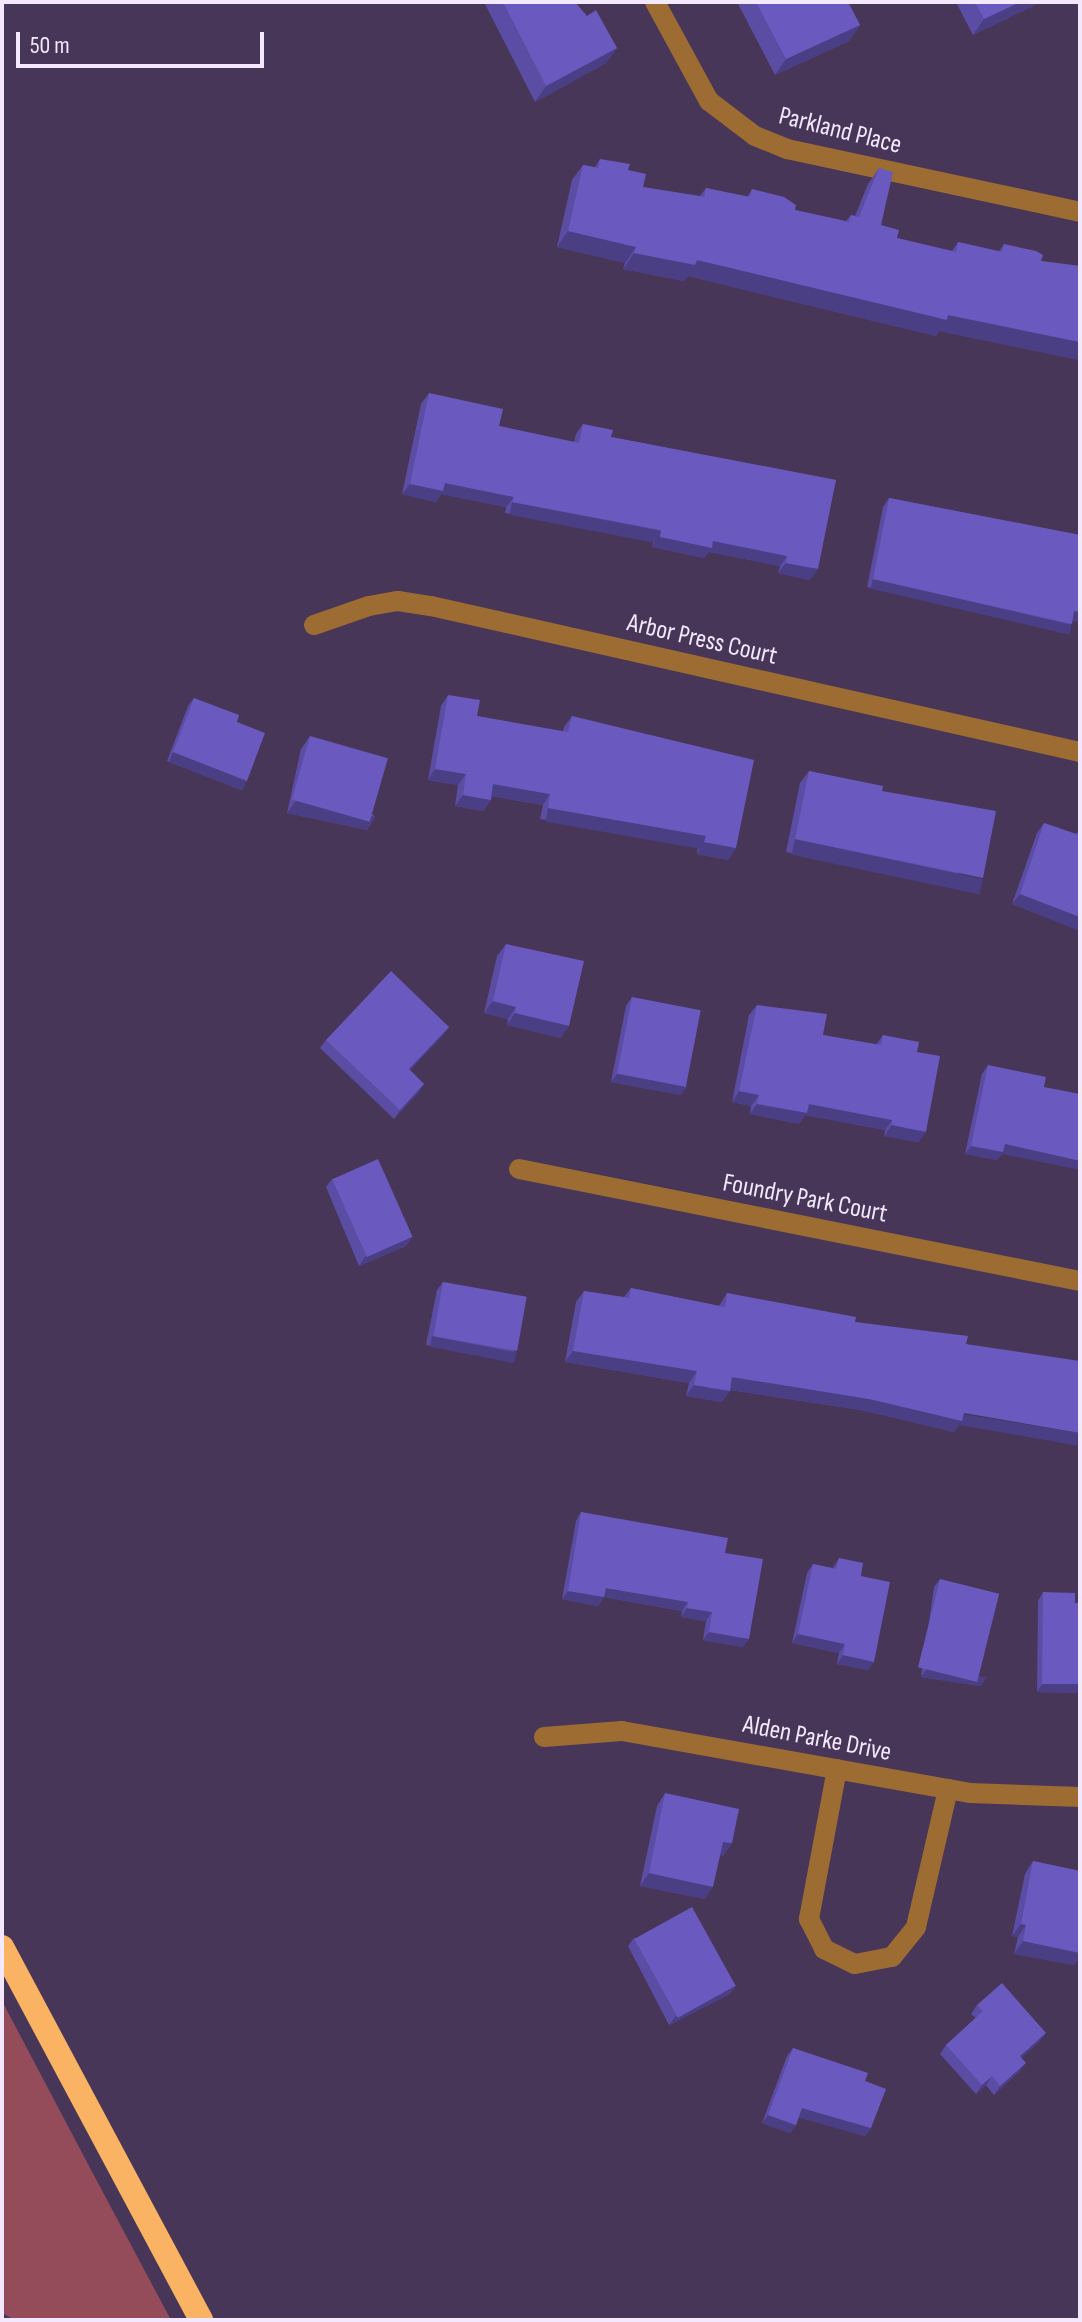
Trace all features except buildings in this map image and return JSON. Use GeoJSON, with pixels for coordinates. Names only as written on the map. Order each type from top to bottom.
{"type":"FeatureCollection","features":[{"type":"Feature","properties":{"kind":"highway"},"geometry":{"type":"LineString","coordinates":[[2,1947],[201,2320]]}},
{"type":"Feature","properties":{"kind":"street","name":"Parkland Place"},"geometry":{"type":"LineString","coordinates":[[655,2],[709,101],[755,136],[787,149],[1080,212]]}},
{"type":"Feature","properties":{"kind":"street","name":"Arbor Press Court"},"geometry":{"type":"LineString","coordinates":[[314,625],[369,606],[398,601],[431,606],[1080,752]]}},
{"type":"Feature","properties":{"kind":"street","name":"Foundry Park Court"},"geometry":{"type":"LineString","coordinates":[[519,1169],[1080,1281]]}},
{"type":"Feature","properties":{"kind":"street","name":"Alden Parke Drive"},"geometry":{"type":"LineString","coordinates":[[544,1737],[622,1731],[948,1789],[1080,1797]]}},
{"type":"Feature","properties":{"kind":"street"},"geometry":{"type":"LineString","coordinates":[[837,1769],[809,1919],[824,1949],[855,1964],[892,1957],[916,1927],[948,1789]]}},
{"type":"Feature","properties":{"kind":"shaded area"},"geometry":{"type":"Polygon","coordinates":[[[2,2001],[171,2320],[15,2320],[2,2313],[2,2001]]]}}]}
